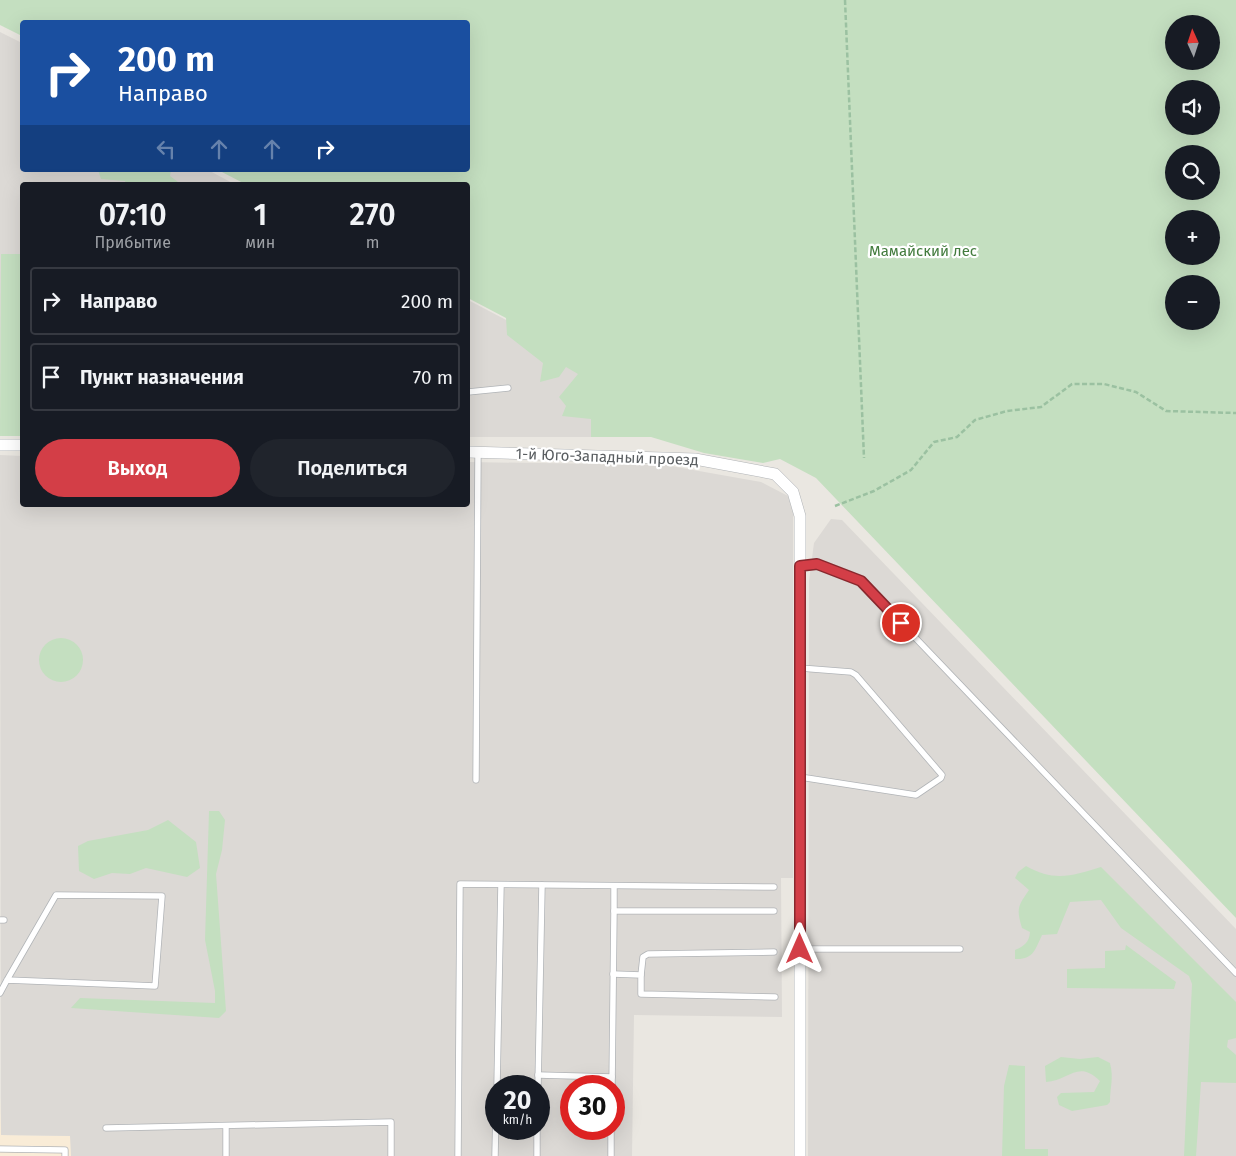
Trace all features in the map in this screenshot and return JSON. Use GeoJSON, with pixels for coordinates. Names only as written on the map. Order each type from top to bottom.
{"type":"FeatureCollection","features":[{"type":"Feature","properties":{"kind":"street"},"geometry":{"type":"LineString","coordinates":[[0,445],[20,445]]}},
{"type":"Feature","properties":{"kind":"street","name":"1-й Юго-Западный проезд"},"geometry":{"type":"LineString","coordinates":[[473,452],[695,459],[775,474],[793,492],[800,516],[800,566]]}},
{"type":"Feature","properties":{"kind":"street"},"geometry":{"type":"LineString","coordinates":[[800,566],[800,1156]]}},
{"type":"Feature","properties":{"kind":"lane"},"geometry":{"type":"LineString","coordinates":[[470,392],[508,388]]}},
{"type":"Feature","properties":{"kind":"lane"},"geometry":{"type":"LineString","coordinates":[[473,452],[476,780]]}},
{"type":"Feature","properties":{"kind":"lane"},"geometry":{"type":"LineString","coordinates":[[800,566],[817,564],[861,581],[1236,973]]}},
{"type":"Feature","properties":{"kind":"lane"},"geometry":{"type":"LineString","coordinates":[[800,668],[851,672],[856,675],[942,775],[941,778],[916,795],[800,777]]}},
{"type":"Feature","properties":{"kind":"lane"},"geometry":{"type":"LineString","coordinates":[[458,1156],[460,884],[774,887]]}},
{"type":"Feature","properties":{"kind":"lane"},"geometry":{"type":"LineString","coordinates":[[497,1075],[501,885]]}},
{"type":"Feature","properties":{"kind":"lane"},"geometry":{"type":"LineString","coordinates":[[538,1075],[542,885]]}},
{"type":"Feature","properties":{"kind":"lane"},"geometry":{"type":"LineString","coordinates":[[612,1075],[614,886]]}},
{"type":"Feature","properties":{"kind":"lane"},"geometry":{"type":"LineString","coordinates":[[0,993],[7,980],[56,895],[162,896],[155,986],[7,980]]}},
{"type":"Feature","properties":{"kind":"lane"},"geometry":{"type":"LineString","coordinates":[[614,911],[774,912]]}},
{"type":"Feature","properties":{"kind":"lane"},"geometry":{"type":"LineString","coordinates":[[800,949],[960,949]]}},
{"type":"Feature","properties":{"kind":"lane"},"geometry":{"type":"LineString","coordinates":[[774,952],[648,954],[643,956],[641,994],[775,997]]}},
{"type":"Feature","properties":{"kind":"lane"},"geometry":{"type":"LineString","coordinates":[[613,974],[641,975]]}},
{"type":"Feature","properties":{"kind":"lane"},"geometry":{"type":"LineString","coordinates":[[106,1128],[391,1122],[391,1156]]}},
{"type":"Feature","properties":{"kind":"lane"},"geometry":{"type":"LineString","coordinates":[[226,1126],[226,1156]]}},
{"type":"Feature","properties":{"kind":"lane"},"geometry":{"type":"LineString","coordinates":[[495,1140],[495,1156]]}},
{"type":"Feature","properties":{"kind":"lane"},"geometry":{"type":"LineString","coordinates":[[537,1140],[537,1156]]}},
{"type":"Feature","properties":{"kind":"lane"},"geometry":{"type":"LineString","coordinates":[[611,1140],[611,1156]]}},
{"type":"Feature","properties":{"kind":"lane"},"geometry":{"type":"LineString","coordinates":[[0,1149],[65,1150],[65,1156]]}},
{"type":"Feature","properties":{"kind":"path"},"geometry":{"type":"LineString","coordinates":[[845,0],[864,458]]}},
{"type":"Feature","properties":{"kind":"path"},"geometry":{"type":"LineString","coordinates":[[835,506],[874,491],[911,470],[934,442],[957,437],[975,420],[1007,411],[1041,406],[1072,384],[1104,384],[1136,392],[1166,411],[1236,413]]}},
{"type":"Feature","properties":{"kind":"shaded area"},"geometry":{"type":"Polygon","coordinates":[[[0,32],[20,42],[20,172],[212,172],[230,182],[20,182],[20,436],[0,436],[0,32]]]}},
{"type":"Feature","properties":{"kind":"shaded area"},"geometry":{"type":"Polygon","coordinates":[[[470,301],[650,395],[651,437],[470,437],[470,301]]]}},
{"type":"Feature","properties":{"kind":"shaded area"},"geometry":{"type":"Polygon","coordinates":[[[0,455],[20,456],[20,507],[470,507],[470,462],[665,465],[761,482],[788,496],[793,512],[793,878],[781,878],[782,1017],[634,1015],[632,1156],[71,1156],[70,1136],[1,1135],[0,455]]]}},
{"type":"Feature","properties":{"kind":"shaded area"},"geometry":{"type":"Polygon","coordinates":[[[831,519],[842,520],[1236,929],[1236,1156],[808,1156],[809,581],[814,543],[831,519]]]}},
{"type":"Feature","properties":{"kind":"shaded area"},"geometry":{"type":"Polygon","coordinates":[[[0,1096],[1,1135],[71,1136],[71,1156],[0,1156],[0,1096]]]}},
{"type":"Feature","properties":{"kind":"green space","name":"Мамайский лес"},"geometry":{"type":"Polygon","coordinates":[[[0,0],[1236,0],[1236,918],[816,478],[780,459],[763,463],[704,453],[651,437],[591,437],[591,419],[562,416],[566,406],[559,397],[578,374],[566,367],[559,377],[540,382],[543,363],[507,335],[506,318],[470,299],[470,182],[241,182],[222,172],[470,172],[470,20],[20,20],[20,35],[0,25],[0,0]]]}},
{"type":"Feature","properties":{"kind":"green space"},"geometry":{"type":"Polygon","coordinates":[[[99,172],[171,172],[170,176],[178,182],[125,182],[101,179],[99,172]]]}},
{"type":"Feature","properties":{"kind":"green space"},"geometry":{"type":"Polygon","coordinates":[[[1,254],[20,254],[20,436],[0,436],[1,254]]]}},
{"type":"Feature","properties":{"kind":"green space"},"geometry":{"type":"Polygon","coordinates":[[[61,638],[73,642],[79,648],[83,660],[79,672],[73,678],[61,682],[49,678],[43,672],[39,660],[43,648],[49,642],[61,638]]]}},
{"type":"Feature","properties":{"kind":"green space"},"geometry":{"type":"Polygon","coordinates":[[[209,811],[219,811],[225,820],[222,850],[216,874],[226,1011],[219,1018],[71,1008],[80,998],[215,1003],[215,991],[205,940],[209,811]]]}},
{"type":"Feature","properties":{"kind":"green space"},"geometry":{"type":"Polygon","coordinates":[[[168,820],[196,842],[200,868],[187,877],[146,868],[130,874],[112,873],[94,879],[79,871],[78,846],[88,841],[148,830],[168,820]]]}},
{"type":"Feature","properties":{"kind":"green space"},"geometry":{"type":"Polygon","coordinates":[[[1026,866],[1054,876],[1072,875],[1101,867],[1236,1002],[1236,1038],[1228,1040],[1227,1047],[1236,1055],[1236,1083],[1201,1082],[1196,1156],[1184,1156],[1192,984],[1189,976],[1121,928],[1101,900],[1070,902],[1057,934],[1042,935],[1030,956],[1015,959],[1015,950],[1026,944],[1030,932],[1022,928],[1019,916],[1020,904],[1029,890],[1015,878],[1018,872],[1026,866]]]}},
{"type":"Feature","properties":{"kind":"green space"},"geometry":{"type":"Polygon","coordinates":[[[1126,945],[1176,982],[1174,989],[1067,988],[1067,969],[1105,968],[1105,951],[1125,950],[1126,945]]]}},
{"type":"Feature","properties":{"kind":"green space"},"geometry":{"type":"Polygon","coordinates":[[[1061,1057],[1080,1059],[1098,1057],[1110,1063],[1112,1078],[1110,1102],[1107,1105],[1072,1111],[1059,1105],[1057,1097],[1061,1093],[1094,1092],[1100,1081],[1086,1072],[1079,1071],[1054,1081],[1046,1082],[1045,1066],[1061,1057]]]}},
{"type":"Feature","properties":{"kind":"green space"},"geometry":{"type":"Polygon","coordinates":[[[1009,1065],[1025,1066],[1025,1149],[1048,1149],[1048,1156],[1002,1156],[1004,1086],[1009,1065]]]}},
{"type":"Feature","properties":{"kind":"route"},"geometry":{"type":"LineString","coordinates":[[800,949],[800,566],[817,564],[861,581],[901,623]]}}]}
